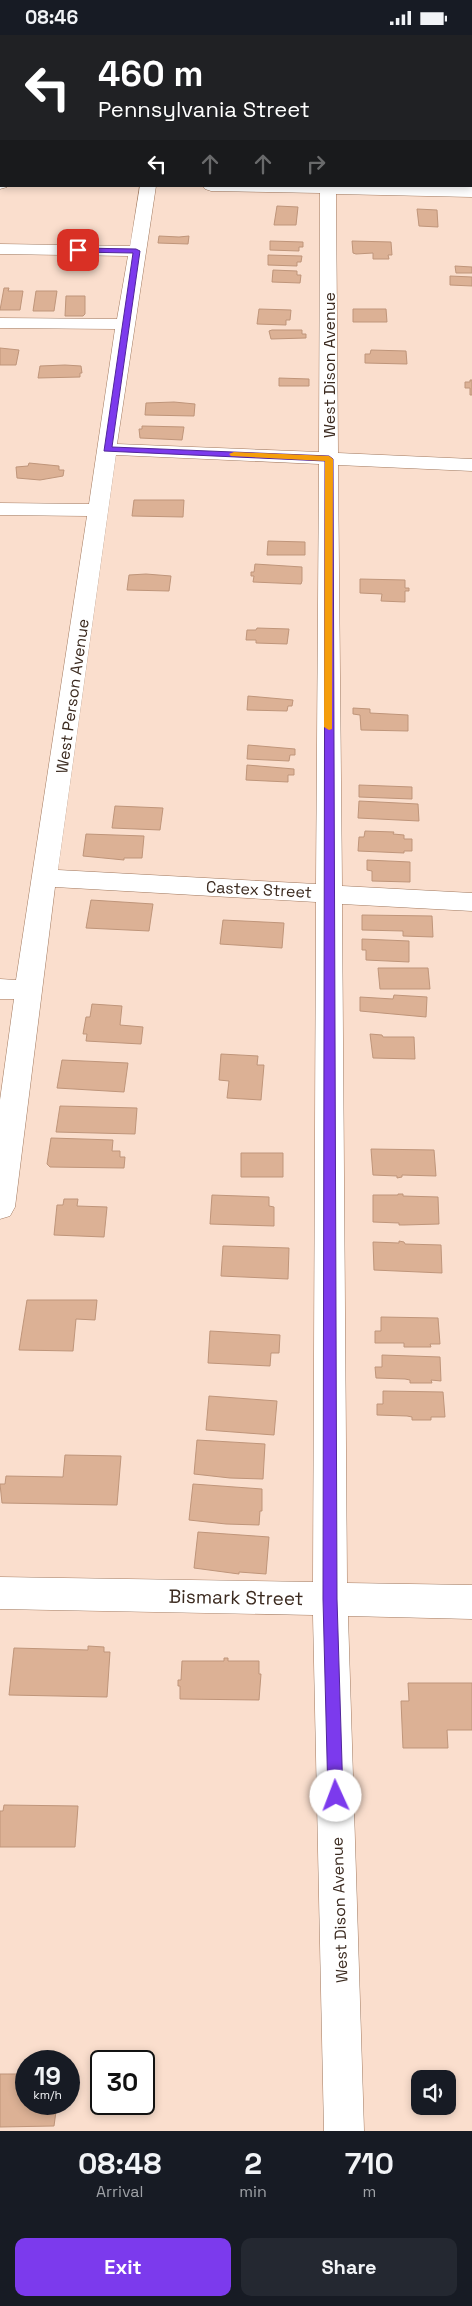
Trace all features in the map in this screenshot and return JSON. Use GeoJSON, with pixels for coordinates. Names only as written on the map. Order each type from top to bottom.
{"type":"FeatureCollection","features":[{"type":"Feature","properties":{"kind":"street","name":"West Person Avenue"},"geometry":{"type":"LineString","coordinates":[[0,1207],[28,989],[46,878],[125,324],[148,187]]}},
{"type":"Feature","properties":{"kind":"street"},"geometry":{"type":"LineString","coordinates":[[270,187],[472,192]]}},
{"type":"Feature","properties":{"kind":"street","name":"West Dison Avenue"},"geometry":{"type":"LineString","coordinates":[[328,188],[330,1599],[344,2131]]}},
{"type":"Feature","properties":{"kind":"street"},"geometry":{"type":"LineString","coordinates":[[0,249],[136,251]]}},
{"type":"Feature","properties":{"kind":"street"},"geometry":{"type":"LineString","coordinates":[[0,323],[125,324]]}},
{"type":"Feature","properties":{"kind":"street"},"geometry":{"type":"LineString","coordinates":[[107,449],[472,465]]}},
{"type":"Feature","properties":{"kind":"street"},"geometry":{"type":"LineString","coordinates":[[0,509],[99,510]]}},
{"type":"Feature","properties":{"kind":"street","name":"Castex Street"},"geometry":{"type":"LineString","coordinates":[[46,878],[472,902]]}},
{"type":"Feature","properties":{"kind":"street"},"geometry":{"type":"LineString","coordinates":[[0,989],[28,989]]}},
{"type":"Feature","properties":{"kind":"street","name":"Bismark Street"},"geometry":{"type":"LineString","coordinates":[[0,1593],[472,1602]]}},
{"type":"Feature","properties":{"kind":"building"},"geometry":{"type":"Polygon","coordinates":[[[277,206],[298,207],[296,225],[274,225],[277,206]]]}},
{"type":"Feature","properties":{"kind":"building"},"geometry":{"type":"Polygon","coordinates":[[[417,209],[437,210],[438,227],[419,226],[417,209]]]}},
{"type":"Feature","properties":{"kind":"building"},"geometry":{"type":"Polygon","coordinates":[[[159,236],[189,236],[188,244],[158,243],[159,236]]]}},
{"type":"Feature","properties":{"kind":"building"},"geometry":{"type":"Polygon","coordinates":[[[270,241],[303,242],[303,247],[299,247],[299,251],[270,250],[270,241]]]}},
{"type":"Feature","properties":{"kind":"building"},"geometry":{"type":"Polygon","coordinates":[[[352,241],[391,242],[392,255],[388,255],[389,259],[373,259],[373,253],[353,253],[352,241]]]}},
{"type":"Feature","properties":{"kind":"building"},"geometry":{"type":"Polygon","coordinates":[[[268,255],[302,256],[301,262],[297,262],[297,266],[268,265],[268,255]]]}},
{"type":"Feature","properties":{"kind":"building"},"geometry":{"type":"Polygon","coordinates":[[[455,266],[472,267],[472,273],[456,273],[455,266]]]}},
{"type":"Feature","properties":{"kind":"building"},"geometry":{"type":"Polygon","coordinates":[[[273,270],[297,271],[297,275],[301,275],[300,283],[272,282],[273,270]]]}},
{"type":"Feature","properties":{"kind":"building"},"geometry":{"type":"Polygon","coordinates":[[[450,276],[472,277],[472,286],[450,285],[450,276]]]}},
{"type":"Feature","properties":{"kind":"building"},"geometry":{"type":"Polygon","coordinates":[[[4,288],[9,288],[8,291],[23,291],[20,310],[0,310],[4,288]]]}},
{"type":"Feature","properties":{"kind":"building"},"geometry":{"type":"Polygon","coordinates":[[[36,291],[57,291],[54,311],[33,311],[36,291]]]}},
{"type":"Feature","properties":{"kind":"building"},"geometry":{"type":"Polygon","coordinates":[[[66,296],[85,296],[85,314],[83,316],[65,316],[66,296]]]}},
{"type":"Feature","properties":{"kind":"building"},"geometry":{"type":"Polygon","coordinates":[[[259,309],[291,310],[290,320],[286,320],[286,325],[257,324],[259,309]]]}},
{"type":"Feature","properties":{"kind":"building"},"geometry":{"type":"Polygon","coordinates":[[[353,309],[386,309],[387,322],[353,322],[353,309]]]}},
{"type":"Feature","properties":{"kind":"building"},"geometry":{"type":"Polygon","coordinates":[[[302,330],[302,334],[306,334],[306,338],[271,339],[269,331],[302,330]]]}},
{"type":"Feature","properties":{"kind":"building"},"geometry":{"type":"Polygon","coordinates":[[[0,348],[19,350],[16,365],[0,365],[0,348]]]}},
{"type":"Feature","properties":{"kind":"building"},"geometry":{"type":"Polygon","coordinates":[[[371,350],[406,351],[407,364],[365,363],[365,354],[370,354],[371,350]]]}},
{"type":"Feature","properties":{"kind":"building"},"geometry":{"type":"Polygon","coordinates":[[[40,366],[81,366],[82,373],[80,373],[80,377],[38,378],[40,366]]]}},
{"type":"Feature","properties":{"kind":"building"},"geometry":{"type":"Polygon","coordinates":[[[279,378],[309,379],[309,386],[279,386],[279,378]]]}},
{"type":"Feature","properties":{"kind":"building"},"geometry":{"type":"Polygon","coordinates":[[[472,380],[472,395],[470,395],[470,388],[465,388],[465,382],[470,382],[472,380]]]}},
{"type":"Feature","properties":{"kind":"building"},"geometry":{"type":"Polygon","coordinates":[[[174,402],[195,404],[194,416],[145,415],[146,403],[174,402]]]}},
{"type":"Feature","properties":{"kind":"building"},"geometry":{"type":"Polygon","coordinates":[[[142,426],[184,427],[182,440],[140,438],[139,429],[142,429],[142,426]]]}},
{"type":"Feature","properties":{"kind":"building"},"geometry":{"type":"Polygon","coordinates":[[[29,463],[59,466],[59,470],[64,470],[63,476],[40,480],[17,478],[16,467],[28,466],[29,463]]]}},
{"type":"Feature","properties":{"kind":"building"},"geometry":{"type":"Polygon","coordinates":[[[134,500],[184,500],[183,517],[132,516],[134,500]]]}},
{"type":"Feature","properties":{"kind":"building"},"geometry":{"type":"Polygon","coordinates":[[[268,541],[305,542],[305,555],[267,555],[268,541]]]}},
{"type":"Feature","properties":{"kind":"building"},"geometry":{"type":"Polygon","coordinates":[[[255,564],[302,567],[301,584],[253,582],[254,576],[251,576],[251,572],[254,572],[255,564]]]}},
{"type":"Feature","properties":{"kind":"building"},"geometry":{"type":"Polygon","coordinates":[[[129,575],[171,576],[169,591],[127,590],[129,575]]]}},
{"type":"Feature","properties":{"kind":"building"},"geometry":{"type":"Polygon","coordinates":[[[360,579],[405,580],[405,588],[409,588],[409,591],[405,591],[405,602],[381,601],[382,594],[360,593],[360,579]]]}},
{"type":"Feature","properties":{"kind":"building"},"geometry":{"type":"Polygon","coordinates":[[[257,628],[289,629],[287,644],[256,643],[256,640],[246,640],[247,630],[256,630],[257,628]]]}},
{"type":"Feature","properties":{"kind":"building"},"geometry":{"type":"Polygon","coordinates":[[[248,696],[293,700],[292,706],[288,706],[287,711],[247,710],[248,696]]]}},
{"type":"Feature","properties":{"kind":"building"},"geometry":{"type":"Polygon","coordinates":[[[353,708],[370,709],[370,713],[408,715],[408,731],[361,730],[360,715],[353,714],[353,708]]]}},
{"type":"Feature","properties":{"kind":"building"},"geometry":{"type":"Polygon","coordinates":[[[248,745],[295,749],[295,755],[290,755],[289,761],[247,759],[248,745]]]}},
{"type":"Feature","properties":{"kind":"building"},"geometry":{"type":"Polygon","coordinates":[[[247,765],[294,769],[294,775],[288,775],[288,782],[246,780],[247,765]]]}},
{"type":"Feature","properties":{"kind":"building"},"geometry":{"type":"Polygon","coordinates":[[[359,785],[412,787],[412,799],[359,797],[359,785]]]}},
{"type":"Feature","properties":{"kind":"building"},"geometry":{"type":"Polygon","coordinates":[[[359,801],[418,804],[419,821],[358,818],[359,801]]]}},
{"type":"Feature","properties":{"kind":"building"},"geometry":{"type":"Polygon","coordinates":[[[115,806],[163,808],[160,830],[112,828],[115,806]]]}},
{"type":"Feature","properties":{"kind":"building"},"geometry":{"type":"Polygon","coordinates":[[[365,831],[394,832],[393,834],[404,835],[404,839],[412,839],[412,851],[404,851],[404,853],[358,851],[359,837],[364,837],[365,831]]]}},
{"type":"Feature","properties":{"kind":"building"},"geometry":{"type":"Polygon","coordinates":[[[86,834],[144,836],[142,858],[124,858],[124,860],[83,856],[86,834]]]}},
{"type":"Feature","properties":{"kind":"building"},"geometry":{"type":"Polygon","coordinates":[[[367,860],[410,862],[410,882],[372,881],[372,871],[367,870],[367,860]]]}},
{"type":"Feature","properties":{"kind":"building"},"geometry":{"type":"Polygon","coordinates":[[[91,900],[153,904],[149,931],[86,928],[91,900]]]}},
{"type":"Feature","properties":{"kind":"building"},"geometry":{"type":"Polygon","coordinates":[[[362,915],[432,916],[433,937],[403,936],[403,931],[362,930],[362,915]]]}},
{"type":"Feature","properties":{"kind":"building"},"geometry":{"type":"Polygon","coordinates":[[[223,920],[284,923],[282,948],[220,944],[223,920]]]}},
{"type":"Feature","properties":{"kind":"building"},"geometry":{"type":"Polygon","coordinates":[[[362,939],[409,941],[409,962],[366,960],[366,950],[362,950],[362,939]]]}},
{"type":"Feature","properties":{"kind":"building"},"geometry":{"type":"Polygon","coordinates":[[[378,968],[428,968],[430,989],[380,989],[378,968]]]}},
{"type":"Feature","properties":{"kind":"building"},"geometry":{"type":"Polygon","coordinates":[[[394,995],[427,997],[426,1017],[360,1011],[360,997],[393,999],[394,995]]]}},
{"type":"Feature","properties":{"kind":"building"},"geometry":{"type":"Polygon","coordinates":[[[92,1004],[122,1006],[120,1025],[143,1027],[141,1044],[86,1041],[87,1034],[83,1034],[86,1017],[90,1017],[92,1004]]]}},
{"type":"Feature","properties":{"kind":"building"},"geometry":{"type":"Polygon","coordinates":[[[370,1034],[382,1035],[383,1037],[414,1037],[415,1059],[373,1058],[370,1034]]]}},
{"type":"Feature","properties":{"kind":"building"},"geometry":{"type":"Polygon","coordinates":[[[221,1054],[258,1056],[257,1065],[264,1065],[261,1100],[227,1098],[229,1081],[219,1080],[221,1054]]]}},
{"type":"Feature","properties":{"kind":"building"},"geometry":{"type":"Polygon","coordinates":[[[62,1060],[128,1063],[124,1092],[57,1088],[62,1060]]]}},
{"type":"Feature","properties":{"kind":"building"},"geometry":{"type":"Polygon","coordinates":[[[60,1106],[137,1108],[135,1134],[56,1132],[60,1106]]]}},
{"type":"Feature","properties":{"kind":"building"},"geometry":{"type":"Polygon","coordinates":[[[51,1138],[113,1140],[112,1151],[120,1151],[120,1157],[125,1157],[124,1168],[50,1167],[47,1164],[51,1138]]]}},
{"type":"Feature","properties":{"kind":"building"},"geometry":{"type":"Polygon","coordinates":[[[371,1149],[434,1150],[436,1176],[402,1175],[402,1177],[397,1178],[397,1176],[373,1175],[371,1149]]]}},
{"type":"Feature","properties":{"kind":"building"},"geometry":{"type":"Polygon","coordinates":[[[241,1153],[283,1153],[283,1177],[241,1177],[241,1153]]]}},
{"type":"Feature","properties":{"kind":"building"},"geometry":{"type":"Polygon","coordinates":[[[403,1194],[403,1196],[438,1197],[439,1224],[399,1225],[399,1223],[373,1222],[373,1195],[403,1194]]]}},
{"type":"Feature","properties":{"kind":"building"},"geometry":{"type":"Polygon","coordinates":[[[212,1195],[269,1197],[269,1206],[274,1207],[274,1226],[210,1224],[212,1195]]]}},
{"type":"Feature","properties":{"kind":"building"},"geometry":{"type":"Polygon","coordinates":[[[64,1199],[78,1199],[77,1206],[107,1207],[104,1237],[54,1235],[57,1205],[63,1205],[64,1199]]]}},
{"type":"Feature","properties":{"kind":"building"},"geometry":{"type":"Polygon","coordinates":[[[399,1241],[405,1244],[441,1245],[442,1273],[374,1270],[373,1242],[399,1243],[399,1241]]]}},
{"type":"Feature","properties":{"kind":"building"},"geometry":{"type":"Polygon","coordinates":[[[223,1246],[289,1248],[288,1279],[221,1276],[223,1246]]]}},
{"type":"Feature","properties":{"kind":"building"},"geometry":{"type":"Polygon","coordinates":[[[27,1300],[97,1300],[95,1320],[76,1319],[73,1351],[19,1350],[27,1300]]]}},
{"type":"Feature","properties":{"kind":"building"},"geometry":{"type":"Polygon","coordinates":[[[381,1317],[438,1318],[440,1344],[430,1344],[431,1347],[404,1347],[404,1343],[375,1343],[375,1331],[381,1331],[381,1317]]]}},
{"type":"Feature","properties":{"kind":"building"},"geometry":{"type":"Polygon","coordinates":[[[210,1331],[280,1335],[279,1353],[271,1353],[270,1366],[208,1363],[210,1331]]]}},
{"type":"Feature","properties":{"kind":"building"},"geometry":{"type":"Polygon","coordinates":[[[382,1355],[440,1357],[441,1381],[431,1380],[432,1383],[410,1383],[410,1380],[405,1379],[376,1378],[375,1367],[382,1367],[382,1355]]]}},
{"type":"Feature","properties":{"kind":"building"},"geometry":{"type":"Polygon","coordinates":[[[383,1391],[443,1392],[445,1417],[431,1417],[431,1420],[412,1420],[412,1417],[407,1416],[377,1415],[377,1404],[383,1404],[383,1391]]]}},
{"type":"Feature","properties":{"kind":"building"},"geometry":{"type":"Polygon","coordinates":[[[209,1396],[277,1401],[274,1435],[206,1430],[209,1396]]]}},
{"type":"Feature","properties":{"kind":"building"},"geometry":{"type":"Polygon","coordinates":[[[197,1440],[265,1444],[263,1479],[194,1474],[197,1440]]]}},
{"type":"Feature","properties":{"kind":"building"},"geometry":{"type":"Polygon","coordinates":[[[65,1455],[121,1456],[117,1505],[2,1503],[0,1484],[5,1484],[6,1476],[63,1477],[65,1455]]]}},
{"type":"Feature","properties":{"kind":"building"},"geometry":{"type":"Polygon","coordinates":[[[193,1484],[262,1489],[262,1511],[260,1511],[259,1525],[189,1520],[193,1484]]]}},
{"type":"Feature","properties":{"kind":"building"},"geometry":{"type":"Polygon","coordinates":[[[198,1532],[269,1537],[266,1574],[239,1572],[239,1574],[194,1568],[198,1532]]]}},
{"type":"Feature","properties":{"kind":"building"},"geometry":{"type":"Polygon","coordinates":[[[88,1646],[104,1647],[104,1652],[110,1652],[107,1697],[9,1695],[14,1648],[88,1650],[88,1646]]]}},
{"type":"Feature","properties":{"kind":"building"},"geometry":{"type":"Polygon","coordinates":[[[224,1658],[228,1658],[228,1661],[259,1661],[259,1674],[261,1674],[259,1700],[180,1699],[178,1680],[181,1680],[182,1661],[224,1661],[224,1658]]]}},
{"type":"Feature","properties":{"kind":"building"},"geometry":{"type":"Polygon","coordinates":[[[408,1683],[472,1683],[472,1730],[447,1730],[448,1748],[403,1748],[401,1701],[409,1701],[408,1683]]]}},
{"type":"Feature","properties":{"kind":"building"},"geometry":{"type":"Polygon","coordinates":[[[4,1805],[78,1806],[75,1847],[0,1847],[0,1811],[3,1811],[4,1805]]]}},
{"type":"Feature","properties":{"kind":"building"},"geometry":{"type":"Polygon","coordinates":[[[0,2074],[15,2074],[15,2115],[56,2115],[54,2126],[0,2127],[0,2074]]]}},
{"type":"Feature","properties":{"kind":"slow traffic"},"geometry":{"type":"LineString","coordinates":[[234,454],[329,459],[329,727]]}},
{"type":"Feature","properties":{"kind":"route"},"geometry":{"type":"LineString","coordinates":[[78,250],[136,251],[107,449],[329,459],[330,1599],[336,1796]]}}]}
